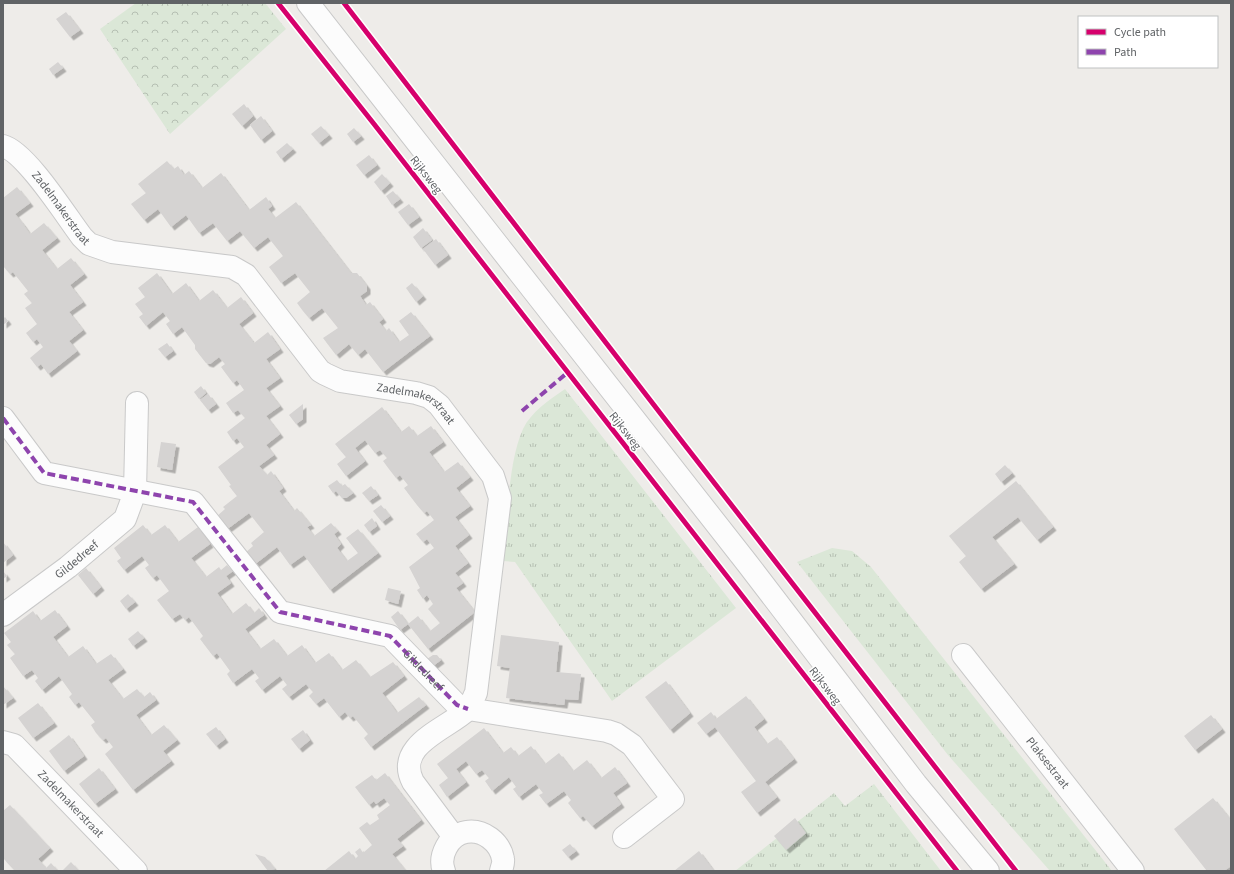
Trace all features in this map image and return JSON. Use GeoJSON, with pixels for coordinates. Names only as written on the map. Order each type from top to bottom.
{"type":"FeatureCollection","features":[{"type":"Feature","properties":{"kind":"street","name":"Rijksweg"},"geometry":{"type":"LineString","coordinates":[[308,3],[737,551],[916,784],[988,871]]}},
{"type":"Feature","properties":{"kind":"street","name":"Zadelmakerstraat"},"geometry":{"type":"LineString","coordinates":[[3,146],[15,151],[26,163],[82,237],[89,244],[112,252],[232,267],[246,275],[320,371],[340,381],[424,395],[439,405],[493,476],[500,498],[476,693],[468,709]]}},
{"type":"Feature","properties":{"kind":"street","name":"Gildedreef"},"geometry":{"type":"LineString","coordinates":[[3,615],[68,567],[125,519],[135,492],[137,403]]}},
{"type":"Feature","properties":{"kind":"street","name":"Gildedreef"},"geometry":{"type":"LineString","coordinates":[[3,418],[44,473],[135,492],[193,502],[280,612],[390,636],[457,704],[468,709],[607,731],[624,738],[632,745],[673,799],[624,837]]}},
{"type":"Feature","properties":{"kind":"street","name":"Plaksestraat"},"geometry":{"type":"LineString","coordinates":[[963,655],[1133,871]]}},
{"type":"Feature","properties":{"kind":"street"},"geometry":{"type":"LineString","coordinates":[[454,837],[413,782],[410,775],[409,765],[418,744],[468,709]]}},
{"type":"Feature","properties":{"kind":"street","name":"Zadelmakerstraat"},"geometry":{"type":"LineString","coordinates":[[3,742],[14,745],[136,871]]}},
{"type":"Feature","properties":{"kind":"street"},"geometry":{"type":"LineString","coordinates":[[444,871],[442,866],[443,851],[454,837],[466,832],[483,834],[497,843],[503,859],[501,871]]}},
{"type":"Feature","properties":{"kind":"green space"},"geometry":{"type":"Polygon","coordinates":[[[136,3],[265,3],[286,29],[170,134],[100,29],[136,3]]]}},
{"type":"Feature","properties":{"kind":"green space"},"geometry":{"type":"Polygon","coordinates":[[[565,389],[736,608],[612,701],[515,562],[503,561],[511,475],[518,442],[526,423],[531,417],[541,407],[565,389]]]}},
{"type":"Feature","properties":{"kind":"green space"},"geometry":{"type":"Polygon","coordinates":[[[832,548],[852,551],[871,567],[1112,871],[1050,871],[948,755],[797,562],[832,548]]]}},
{"type":"Feature","properties":{"kind":"green space"},"geometry":{"type":"Polygon","coordinates":[[[874,784],[941,871],[735,871],[834,793],[845,806],[874,784]]]}},
{"type":"Feature","properties":{"kind":"building"},"geometry":{"type":"Polygon","coordinates":[[[66,12],[80,30],[70,37],[56,19],[66,12]]]}},
{"type":"Feature","properties":{"kind":"building"},"geometry":{"type":"Polygon","coordinates":[[[58,62],[63,68],[53,75],[49,69],[58,62]]]}},
{"type":"Feature","properties":{"kind":"building"},"geometry":{"type":"Polygon","coordinates":[[[244,104],[253,116],[242,126],[232,114],[244,104]]]}},
{"type":"Feature","properties":{"kind":"building"},"geometry":{"type":"Polygon","coordinates":[[[261,116],[272,131],[261,140],[250,125],[261,116]]]}},
{"type":"Feature","properties":{"kind":"building"},"geometry":{"type":"Polygon","coordinates":[[[321,126],[329,135],[319,143],[311,134],[321,126]]]}},
{"type":"Feature","properties":{"kind":"building"},"geometry":{"type":"Polygon","coordinates":[[[354,128],[361,136],[353,142],[347,134],[354,128]]]}},
{"type":"Feature","properties":{"kind":"building"},"geometry":{"type":"Polygon","coordinates":[[[287,143],[293,149],[281,159],[276,152],[287,143]]]}},
{"type":"Feature","properties":{"kind":"building"},"geometry":{"type":"Polygon","coordinates":[[[369,155],[377,165],[364,175],[356,165],[369,155]]]}},
{"type":"Feature","properties":{"kind":"building"},"geometry":{"type":"Polygon","coordinates":[[[167,161],[174,169],[178,166],[184,175],[189,171],[202,188],[221,173],[249,210],[266,197],[272,206],[268,209],[275,218],[296,202],[351,273],[357,273],[367,286],[367,291],[360,296],[366,305],[370,302],[383,319],[379,322],[386,331],[389,328],[399,342],[409,335],[399,321],[411,312],[430,336],[383,372],[365,349],[358,355],[349,344],[336,355],[323,338],[338,328],[322,308],[309,318],[303,311],[297,303],[310,292],[295,273],[281,283],[269,267],[283,256],[268,237],[254,248],[240,231],[227,241],[213,223],[199,233],[186,215],[171,227],[158,209],[144,220],[131,204],[146,193],[138,184],[167,161]]]}},
{"type":"Feature","properties":{"kind":"building"},"geometry":{"type":"Polygon","coordinates":[[[382,174],[390,183],[381,191],[374,182],[382,174]]]}},
{"type":"Feature","properties":{"kind":"building"},"geometry":{"type":"Polygon","coordinates":[[[17,187],[30,203],[15,214],[30,234],[44,223],[57,238],[42,250],[57,269],[71,258],[84,274],[70,285],[83,302],[69,312],[83,330],[69,341],[77,351],[48,374],[41,364],[37,367],[30,358],[43,347],[37,339],[33,342],[26,333],[37,324],[25,308],[32,303],[24,294],[28,291],[13,272],[10,274],[3,266],[3,198],[17,187]]]}},
{"type":"Feature","properties":{"kind":"building"},"geometry":{"type":"Polygon","coordinates":[[[393,191],[400,199],[392,205],[386,196],[393,191]]]}},
{"type":"Feature","properties":{"kind":"building"},"geometry":{"type":"Polygon","coordinates":[[[409,204],[419,217],[408,225],[398,212],[409,204]]]}},
{"type":"Feature","properties":{"kind":"building"},"geometry":{"type":"Polygon","coordinates":[[[423,228],[432,240],[421,248],[413,237],[423,228]]]}},
{"type":"Feature","properties":{"kind":"building"},"geometry":{"type":"Polygon","coordinates":[[[436,239],[448,255],[435,265],[423,249],[436,239]]]}},
{"type":"Feature","properties":{"kind":"building"},"geometry":{"type":"Polygon","coordinates":[[[157,273],[172,294],[186,283],[199,301],[213,290],[227,308],[241,297],[253,313],[239,324],[254,343],[268,332],[280,349],[266,359],[280,378],[266,388],[280,406],[266,416],[280,434],[266,445],[274,455],[259,466],[267,475],[271,471],[283,488],[279,491],[294,511],[297,508],[311,525],[307,527],[314,536],[331,523],[338,531],[334,534],[341,544],[337,548],[347,561],[358,553],[346,538],[358,529],[378,553],[330,590],[304,555],[290,565],[277,547],[254,565],[245,553],[253,546],[251,543],[264,532],[249,513],[226,530],[216,517],[225,509],[223,507],[237,496],[229,486],[231,485],[218,467],[244,447],[237,438],[233,441],[227,432],[245,418],[238,410],[233,413],[226,403],[244,390],[237,380],[233,383],[221,367],[225,364],[219,357],[210,364],[206,363],[195,349],[195,345],[182,327],[173,334],[166,324],[170,321],[163,312],[146,326],[139,317],[143,314],[135,304],[145,297],[138,288],[157,273]]]}},
{"type":"Feature","properties":{"kind":"building"},"geometry":{"type":"Polygon","coordinates":[[[412,283],[423,296],[416,302],[406,288],[412,283]]]}},
{"type":"Feature","properties":{"kind":"building"},"geometry":{"type":"Polygon","coordinates":[[[5,317],[8,321],[3,325],[3,319],[5,317]]]}},
{"type":"Feature","properties":{"kind":"building"},"geometry":{"type":"Polygon","coordinates":[[[167,343],[173,351],[165,357],[158,349],[167,343]]]}},
{"type":"Feature","properties":{"kind":"building"},"geometry":{"type":"Polygon","coordinates":[[[201,386],[206,393],[199,399],[194,392],[201,386]]]}},
{"type":"Feature","properties":{"kind":"building"},"geometry":{"type":"Polygon","coordinates":[[[208,394],[216,404],[208,410],[200,400],[208,394]]]}},
{"type":"Feature","properties":{"kind":"building"},"geometry":{"type":"Polygon","coordinates":[[[303,404],[303,419],[296,424],[289,415],[303,404]]]}},
{"type":"Feature","properties":{"kind":"building"},"geometry":{"type":"Polygon","coordinates":[[[382,407],[401,432],[409,426],[417,436],[431,426],[443,442],[429,452],[444,472],[458,462],[470,477],[456,488],[470,506],[455,517],[469,535],[455,546],[468,563],[455,573],[463,583],[456,588],[475,612],[428,649],[408,624],[418,616],[430,631],[440,623],[428,609],[433,604],[427,595],[423,599],[417,590],[420,588],[409,567],[434,548],[427,539],[423,542],[416,534],[434,520],[427,511],[424,513],[404,488],[408,485],[400,475],[396,478],[389,469],[383,461],[387,458],[380,450],[375,453],[365,440],[355,448],[365,461],[346,476],[337,464],[346,457],[335,444],[382,407]]]}},
{"type":"Feature","properties":{"kind":"building"},"geometry":{"type":"Polygon","coordinates":[[[161,442],[176,444],[172,470],[157,467],[161,442]]]}},
{"type":"Feature","properties":{"kind":"building"},"geometry":{"type":"Polygon","coordinates":[[[1005,465],[1012,473],[1001,482],[995,474],[1005,465]]]}},
{"type":"Feature","properties":{"kind":"building"},"geometry":{"type":"Polygon","coordinates":[[[337,480],[342,486],[345,484],[353,493],[346,498],[342,498],[336,491],[333,493],[328,486],[337,480]]]}},
{"type":"Feature","properties":{"kind":"building"},"geometry":{"type":"Polygon","coordinates":[[[1016,481],[1053,527],[1037,540],[1018,517],[992,537],[1014,564],[981,589],[959,562],[966,556],[949,536],[1016,481]]]}},
{"type":"Feature","properties":{"kind":"building"},"geometry":{"type":"Polygon","coordinates":[[[371,486],[378,495],[369,501],[362,493],[371,486]]]}},
{"type":"Feature","properties":{"kind":"building"},"geometry":{"type":"Polygon","coordinates":[[[381,505],[390,516],[382,522],[373,511],[381,505]]]}},
{"type":"Feature","properties":{"kind":"building"},"geometry":{"type":"Polygon","coordinates":[[[372,518],[377,526],[369,532],[364,525],[372,518]]]}},
{"type":"Feature","properties":{"kind":"building"},"geometry":{"type":"Polygon","coordinates":[[[143,525],[151,535],[165,525],[178,542],[198,527],[210,544],[191,558],[206,577],[219,567],[221,570],[227,565],[233,571],[226,576],[231,583],[217,593],[232,614],[246,603],[254,613],[259,608],[264,615],[245,629],[260,649],[274,639],[287,656],[302,645],[315,663],[329,653],[342,670],[356,660],[370,677],[393,662],[404,676],[382,693],[397,713],[419,697],[426,705],[371,747],[364,738],[368,734],[353,716],[350,718],[345,712],[339,717],[324,698],[316,704],[309,696],[313,692],[306,684],[289,697],[282,689],[287,685],[280,676],[262,690],[255,681],[259,678],[252,669],[233,683],[227,674],[230,671],[217,653],[213,656],[200,639],[203,636],[189,617],[185,620],[180,614],[172,619],[157,600],[169,591],[157,575],[153,578],[151,576],[145,568],[149,565],[142,556],[124,570],[117,561],[121,558],[114,548],[143,525]]]}},
{"type":"Feature","properties":{"kind":"building"},"geometry":{"type":"Polygon","coordinates":[[[3,542],[13,555],[3,563],[3,542]]]}},
{"type":"Feature","properties":{"kind":"building"},"geometry":{"type":"Polygon","coordinates":[[[86,568],[101,587],[93,594],[78,575],[86,568]]]}},
{"type":"Feature","properties":{"kind":"building"},"geometry":{"type":"Polygon","coordinates":[[[3,571],[7,576],[3,579],[3,571]]]}},
{"type":"Feature","properties":{"kind":"building"},"geometry":{"type":"Polygon","coordinates":[[[388,588],[401,591],[398,604],[385,600],[388,588]]]}},
{"type":"Feature","properties":{"kind":"building"},"geometry":{"type":"Polygon","coordinates":[[[128,594],[135,602],[126,609],[120,601],[128,594]]]}},
{"type":"Feature","properties":{"kind":"building"},"geometry":{"type":"Polygon","coordinates":[[[55,610],[67,626],[53,637],[68,657],[83,646],[96,664],[111,654],[123,669],[108,680],[123,699],[137,689],[144,697],[150,692],[156,700],[136,715],[151,735],[164,725],[177,740],[163,751],[171,761],[133,790],[105,754],[113,747],[106,738],[103,740],[96,733],[91,725],[95,722],[79,702],[75,705],[69,697],[72,694],[59,676],[42,690],[35,681],[38,678],[32,670],[23,676],[10,658],[15,654],[7,645],[11,642],[4,633],[33,611],[40,621],[55,610]]]}},
{"type":"Feature","properties":{"kind":"building"},"geometry":{"type":"Polygon","coordinates":[[[398,611],[408,624],[400,630],[391,617],[398,611]]]}},
{"type":"Feature","properties":{"kind":"building"},"geometry":{"type":"Polygon","coordinates":[[[138,631],[144,638],[133,646],[128,639],[138,631]]]}},
{"type":"Feature","properties":{"kind":"building"},"geometry":{"type":"Polygon","coordinates":[[[501,635],[559,642],[556,672],[581,674],[578,700],[565,699],[564,705],[506,698],[510,668],[497,666],[501,635]]]}},
{"type":"Feature","properties":{"kind":"building"},"geometry":{"type":"Polygon","coordinates":[[[433,655],[437,655],[441,660],[433,666],[427,659],[433,655]]]}},
{"type":"Feature","properties":{"kind":"building"},"geometry":{"type":"Polygon","coordinates":[[[666,681],[690,713],[670,730],[645,697],[666,681]]]}},
{"type":"Feature","properties":{"kind":"building"},"geometry":{"type":"Polygon","coordinates":[[[3,686],[13,698],[3,705],[3,686]]]}},
{"type":"Feature","properties":{"kind":"building"},"geometry":{"type":"Polygon","coordinates":[[[746,696],[764,719],[754,727],[767,744],[777,737],[794,759],[765,782],[777,797],[757,813],[741,792],[756,781],[715,727],[706,734],[697,723],[711,712],[716,719],[746,696]]]}},
{"type":"Feature","properties":{"kind":"building"},"geometry":{"type":"Polygon","coordinates":[[[38,703],[54,723],[33,738],[18,718],[38,703]]]}},
{"type":"Feature","properties":{"kind":"building"},"geometry":{"type":"Polygon","coordinates":[[[1211,715],[1222,729],[1195,750],[1184,736],[1211,715]]]}},
{"type":"Feature","properties":{"kind":"building"},"geometry":{"type":"Polygon","coordinates":[[[216,727],[225,739],[216,746],[206,734],[216,727]]]}},
{"type":"Feature","properties":{"kind":"building"},"geometry":{"type":"Polygon","coordinates":[[[484,728],[503,753],[511,747],[518,756],[531,746],[545,764],[559,753],[573,771],[587,760],[601,778],[615,767],[627,783],[613,793],[621,804],[592,826],[583,816],[580,818],[568,803],[571,800],[564,791],[546,804],[539,795],[543,793],[536,784],[519,797],[513,789],[516,787],[509,777],[492,791],[485,781],[489,778],[482,770],[476,774],[466,761],[456,769],[466,782],[447,797],[439,785],[448,778],[437,764],[484,728]]]}},
{"type":"Feature","properties":{"kind":"building"},"geometry":{"type":"Polygon","coordinates":[[[303,730],[310,740],[299,749],[291,739],[303,730]]]}},
{"type":"Feature","properties":{"kind":"building"},"geometry":{"type":"Polygon","coordinates":[[[69,735],[84,756],[64,771],[49,751],[69,735]]]}},
{"type":"Feature","properties":{"kind":"building"},"geometry":{"type":"Polygon","coordinates":[[[99,768],[115,789],[95,804],[79,784],[99,768]]]}},
{"type":"Feature","properties":{"kind":"building"},"geometry":{"type":"Polygon","coordinates":[[[385,773],[421,820],[397,839],[403,846],[392,854],[406,871],[324,871],[349,851],[355,859],[358,856],[355,852],[360,848],[363,853],[372,845],[359,828],[367,822],[370,825],[379,819],[377,815],[390,805],[384,798],[376,804],[374,801],[369,805],[355,787],[372,775],[376,780],[385,773]]]}},
{"type":"Feature","properties":{"kind":"building"},"geometry":{"type":"Polygon","coordinates":[[[1213,798],[1231,820],[1231,866],[1224,871],[1207,871],[1174,829],[1213,798]]]}},
{"type":"Feature","properties":{"kind":"building"},"geometry":{"type":"Polygon","coordinates":[[[10,805],[50,848],[38,859],[46,868],[51,863],[58,871],[15,871],[3,858],[3,811],[10,805]]]}},
{"type":"Feature","properties":{"kind":"building"},"geometry":{"type":"Polygon","coordinates":[[[795,818],[806,833],[786,850],[774,836],[795,818]]]}},
{"type":"Feature","properties":{"kind":"building"},"geometry":{"type":"Polygon","coordinates":[[[570,844],[576,851],[568,857],[562,850],[570,844]]]}},
{"type":"Feature","properties":{"kind":"building"},"geometry":{"type":"Polygon","coordinates":[[[699,851],[714,871],[674,871],[699,851]]]}},
{"type":"Feature","properties":{"kind":"building"},"geometry":{"type":"Polygon","coordinates":[[[255,854],[265,857],[275,869],[268,871],[255,854]]]}},
{"type":"Feature","properties":{"kind":"building"},"geometry":{"type":"Polygon","coordinates":[[[71,862],[79,871],[62,871],[71,862]]]}},
{"type":"Feature","properties":{"kind":"marked path"},"geometry":{"type":"LineString","coordinates":[[522,411],[567,373]]}},
{"type":"Feature","properties":{"kind":"marked path"},"geometry":{"type":"LineString","coordinates":[[3,418],[44,473],[193,502],[280,612],[390,636],[457,705],[468,709]]}},
{"type":"Feature","properties":{"kind":"cycle path"},"geometry":{"type":"LineString","coordinates":[[278,3],[957,871]]}},
{"type":"Feature","properties":{"kind":"cycle path"},"geometry":{"type":"LineString","coordinates":[[344,3],[1016,871]]}}]}
